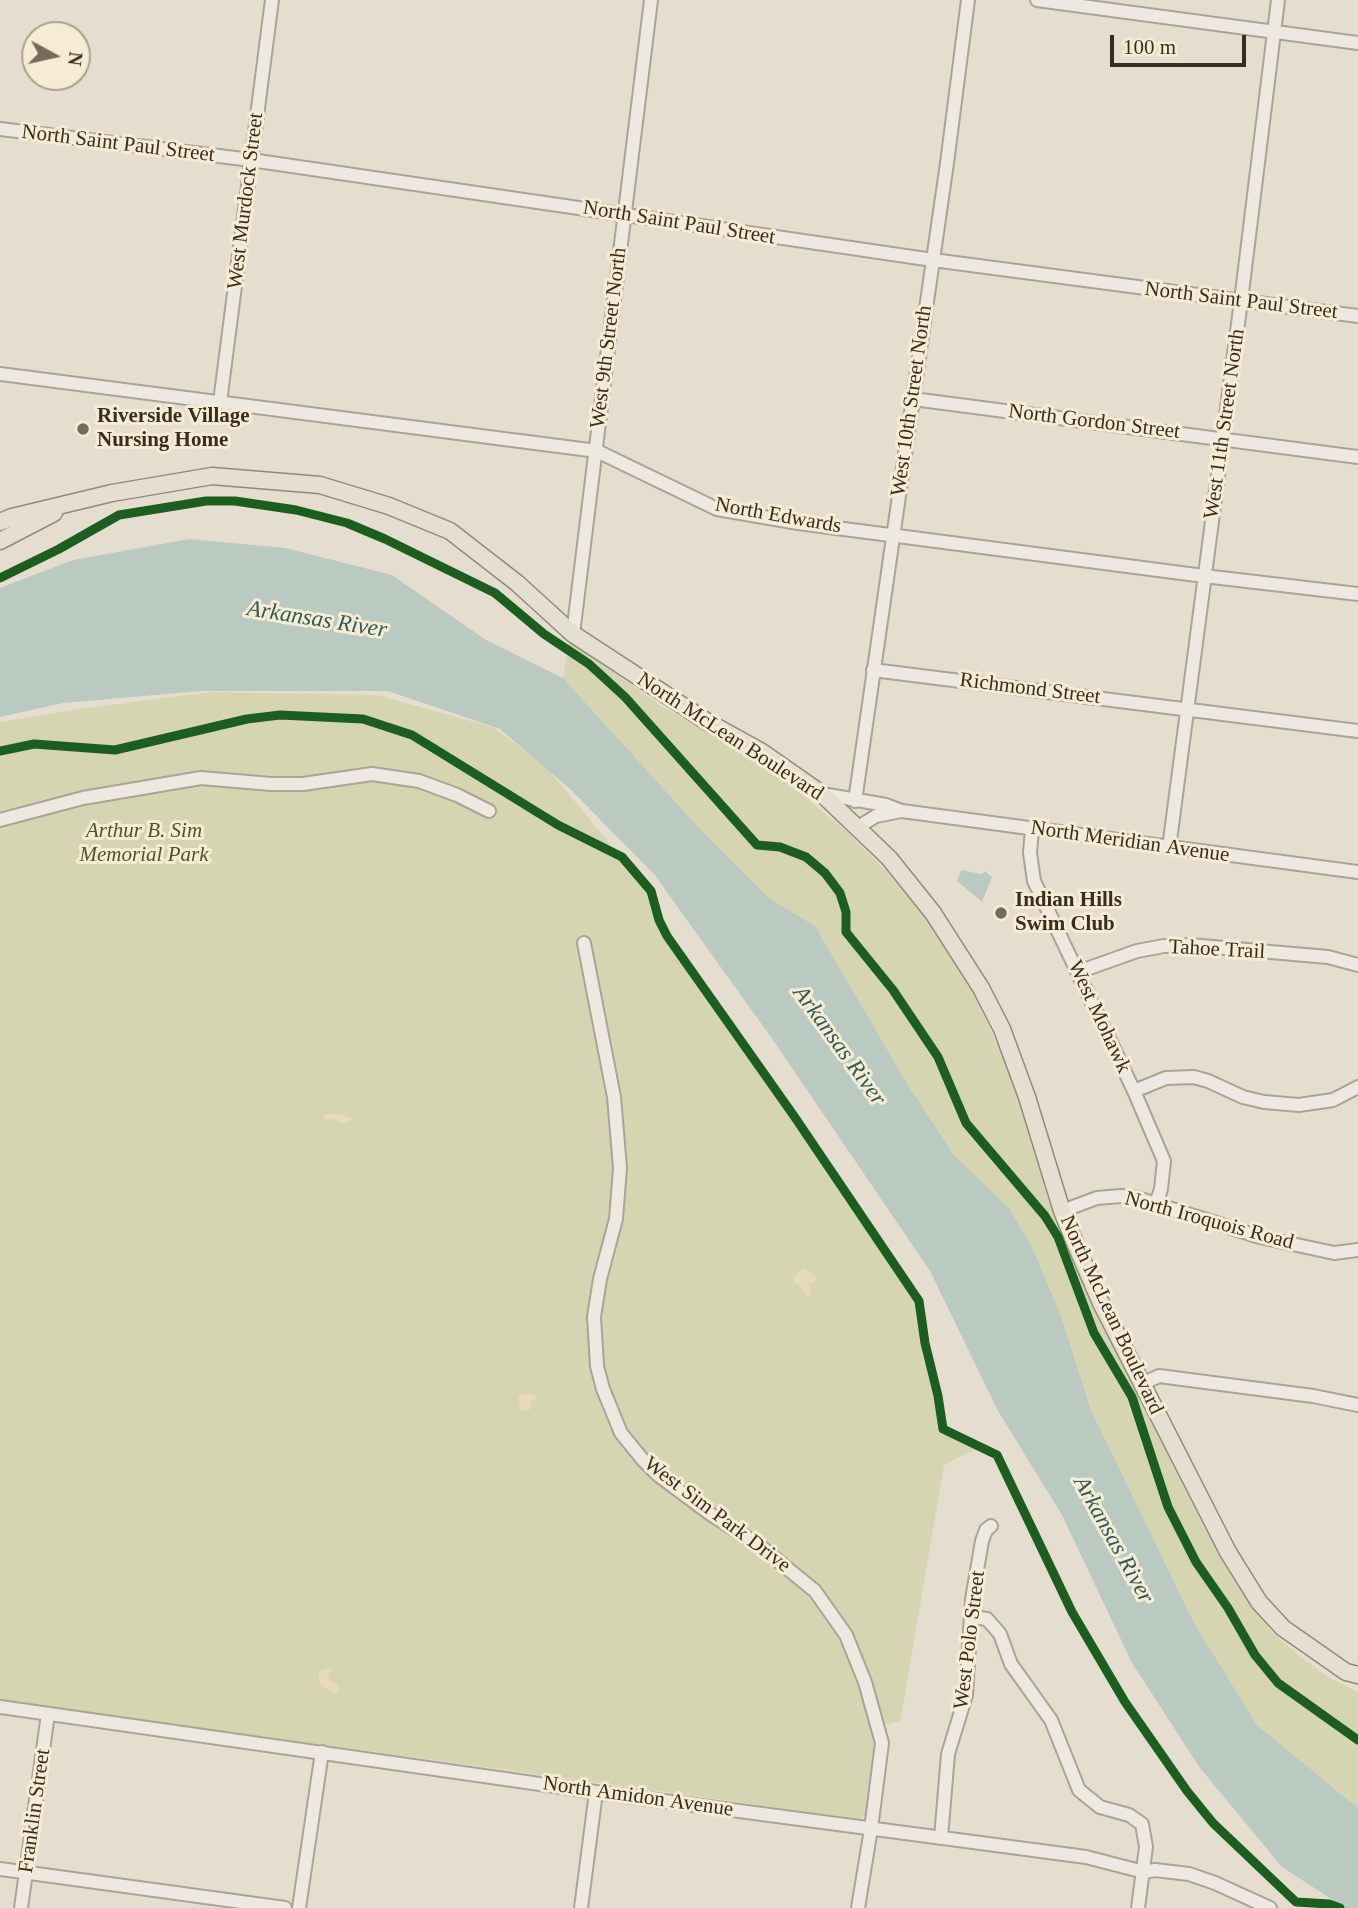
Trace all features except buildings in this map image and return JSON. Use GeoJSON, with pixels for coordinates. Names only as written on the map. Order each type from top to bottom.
{"type":"FeatureCollection","features":[{"type":"Feature","properties":{"kind":"main road","name":"North McLean Boulevard"},"geometry":{"type":"LineString","coordinates":[[0,522],[112,493],[212,476],[320,485],[389,506],[450,531],[517,583],[573,634],[706,721],[762,752],[822,794],[889,858],[933,913],[981,988],[1002,1029],[1027,1097],[1062,1211],[1101,1303],[1228,1552],[1259,1602],[1283,1628],[1346,1672],[1358,1675]]}},
{"type":"Feature","properties":{"kind":"main road","name":"North McLean Boulevard"},"geometry":{"type":"LineString","coordinates":[[0,541],[68,505]]}},
{"type":"Feature","properties":{"kind":"street","name":"West Murdock Street"},"geometry":{"type":"LineString","coordinates":[[220,402],[272,0]]}},
{"type":"Feature","properties":{"kind":"street","name":"West 9th Street North"},"geometry":{"type":"LineString","coordinates":[[573,634],[650,0]]}},
{"type":"Feature","properties":{"kind":"street","name":"West 10th Street North"},"geometry":{"type":"LineString","coordinates":[[855,801],[968,0]]}},
{"type":"Feature","properties":{"kind":"street"},"geometry":{"type":"LineString","coordinates":[[1037,0],[1358,43]]}},
{"type":"Feature","properties":{"kind":"street","name":"West 11th Street North"},"geometry":{"type":"LineString","coordinates":[[1169,848],[1278,0]]}},
{"type":"Feature","properties":{"kind":"street","name":"North Saint Paul Street"},"geometry":{"type":"LineString","coordinates":[[0,129],[251,160],[933,260],[1358,316]]}},
{"type":"Feature","properties":{"kind":"street","name":"North Edwards"},"geometry":{"type":"LineString","coordinates":[[0,374],[597,451],[717,509],[893,535],[1358,594]]}},
{"type":"Feature","properties":{"kind":"street","name":"North Gordon Street"},"geometry":{"type":"LineString","coordinates":[[913,399],[1358,457]]}},
{"type":"Feature","properties":{"kind":"street","name":"Richmond Street"},"geometry":{"type":"LineString","coordinates":[[873,670],[1358,731]]}},
{"type":"Feature","properties":{"kind":"street"},"geometry":{"type":"LineString","coordinates":[[0,820],[83,798],[201,778],[303,784],[372,774],[419,780],[489,811]]}},
{"type":"Feature","properties":{"kind":"street","name":"North Meridian Avenue"},"geometry":{"type":"LineString","coordinates":[[822,794],[886,805],[902,811],[1032,830],[1358,872]]}},
{"type":"Feature","properties":{"kind":"street","name":"North Meridian Avenue"},"geometry":{"type":"LineString","coordinates":[[858,827],[876,816],[902,811]]}},
{"type":"Feature","properties":{"kind":"street","name":"West Mohawk"},"geometry":{"type":"LineString","coordinates":[[1032,830],[1030,853],[1034,881],[1134,1091],[1164,1161],[1161,1189],[1156,1204]]}},
{"type":"Feature","properties":{"kind":"street","name":"West Sim Park Drive"},"geometry":{"type":"LineString","coordinates":[[584,943],[614,1097],[621,1168],[616,1219],[600,1279],[594,1317],[597,1366],[603,1389],[621,1433],[632,1449],[658,1475],[760,1546],[815,1591],[846,1635],[865,1682],[882,1743],[872,1829]]}},
{"type":"Feature","properties":{"kind":"street","name":"Tahoe Trail"},"geometry":{"type":"LineString","coordinates":[[1078,972],[1138,951],[1190,945],[1328,957],[1358,965]]}},
{"type":"Feature","properties":{"kind":"street"},"geometry":{"type":"LineString","coordinates":[[1134,1091],[1166,1078],[1194,1077],[1243,1097],[1299,1105],[1333,1100],[1358,1087]]}},
{"type":"Feature","properties":{"kind":"street","name":"North Iroquois Road"},"geometry":{"type":"LineString","coordinates":[[1062,1211],[1107,1196],[1137,1198],[1260,1237],[1334,1253],[1358,1250]]}},
{"type":"Feature","properties":{"kind":"street"},"geometry":{"type":"LineString","coordinates":[[1142,1384],[1159,1376],[1186,1378],[1313,1395],[1358,1405]]}},
{"type":"Feature","properties":{"kind":"street","name":"West Polo Street"},"geometry":{"type":"LineString","coordinates":[[941,1838],[948,1755],[966,1695],[971,1616],[982,1541],[986,1530],[991,1527]]}},
{"type":"Feature","properties":{"kind":"street"},"geometry":{"type":"LineString","coordinates":[[971,1616],[987,1619],[1000,1634],[1011,1664],[1051,1720],[1079,1790],[1092,1803],[1129,1815],[1142,1825],[1146,1847],[1138,1908]]}},
{"type":"Feature","properties":{"kind":"street","name":"North Amidon Avenue"},"geometry":{"type":"LineString","coordinates":[[0,1707],[596,1792],[1086,1857],[1144,1872],[1156,1870],[1189,1874],[1270,1908]]}},
{"type":"Feature","properties":{"kind":"street","name":"Franklin Street"},"geometry":{"type":"LineString","coordinates":[[21,1908],[48,1714]]}},
{"type":"Feature","properties":{"kind":"street"},"geometry":{"type":"LineString","coordinates":[[299,1908],[322,1752]]}},
{"type":"Feature","properties":{"kind":"street"},"geometry":{"type":"LineString","coordinates":[[581,1908],[596,1792]]}},
{"type":"Feature","properties":{"kind":"street"},"geometry":{"type":"LineString","coordinates":[[858,1908],[872,1829]]}},
{"type":"Feature","properties":{"kind":"street"},"geometry":{"type":"LineString","coordinates":[[0,1868],[285,1908]]}},
{"type":"Feature","properties":{"kind":"green space"},"geometry":{"type":"Polygon","coordinates":[[[569,641],[661,706],[753,758],[789,784],[846,831],[924,915],[974,993],[1017,1089],[1047,1196],[1092,1305],[1220,1551],[1251,1606],[1272,1632],[1330,1678],[1358,1692],[1358,1808],[1257,1725],[1194,1623],[1091,1410],[1061,1316],[1033,1249],[1009,1208],[954,1155],[908,1085],[815,926],[769,898],[703,832],[563,678],[569,641]]]}},
{"type":"Feature","properties":{"kind":"green space","name":"Arthur B. Sim Memorial Park"},"geometry":{"type":"Polygon","coordinates":[[[211,692],[377,695],[492,727],[543,763],[610,844],[606,847],[621,856],[649,889],[654,908],[678,952],[919,1301],[943,1429],[977,1448],[944,1465],[900,1721],[873,1728],[874,1759],[869,1809],[860,1819],[0,1700],[0,722],[211,692]]]}},
{"type":"Feature","properties":{"kind":"sand"},"geometry":{"type":"Polygon","coordinates":[[[326,1114],[352,1118],[351,1121],[341,1124],[335,1119],[325,1120],[323,1116],[326,1114]]]}},
{"type":"Feature","properties":{"kind":"sand"},"geometry":{"type":"Polygon","coordinates":[[[805,1268],[817,1277],[816,1281],[809,1285],[812,1294],[809,1297],[805,1296],[801,1286],[795,1284],[793,1279],[805,1268]]]}},
{"type":"Feature","properties":{"kind":"sand"},"geometry":{"type":"Polygon","coordinates":[[[521,1394],[536,1397],[531,1403],[531,1409],[521,1412],[518,1397],[521,1394]]]}},
{"type":"Feature","properties":{"kind":"sand"},"geometry":{"type":"Polygon","coordinates":[[[327,1668],[332,1670],[327,1678],[338,1685],[338,1693],[320,1685],[318,1672],[327,1668]]]}},
{"type":"Feature","properties":{"kind":"water","name":"Arkansas River"},"geometry":{"type":"Polygon","coordinates":[[[189,539],[286,548],[392,575],[486,640],[563,678],[703,832],[769,898],[815,926],[908,1085],[954,1155],[1009,1208],[1033,1249],[1061,1316],[1091,1410],[1194,1623],[1257,1725],[1358,1808],[1358,1908],[1345,1908],[1282,1867],[1200,1768],[1132,1663],[1062,1515],[998,1411],[930,1271],[773,1040],[654,874],[569,788],[500,729],[388,691],[202,691],[63,703],[0,717],[0,588],[73,560],[189,539]]]}},
{"type":"Feature","properties":{"kind":"water"},"geometry":{"type":"Polygon","coordinates":[[[961,870],[982,874],[985,871],[992,877],[982,902],[957,881],[961,870]]]}},
{"type":"Feature","properties":{"kind":"cycle path"},"geometry":{"type":"LineString","coordinates":[[0,578],[119,515],[206,501],[235,501],[296,510],[347,523],[385,539],[495,593],[544,634],[589,664],[625,697],[757,845],[780,847],[806,857],[825,873],[840,893],[846,912],[846,932],[893,990],[938,1057],[966,1123],[1045,1216],[1058,1237],[1094,1333],[1132,1397],[1168,1507],[1196,1562],[1228,1608],[1255,1655],[1278,1683],[1358,1740]]}},
{"type":"Feature","properties":{"kind":"cycle path"},"geometry":{"type":"LineString","coordinates":[[0,751],[34,744],[115,750],[247,719],[280,715],[363,719],[412,735],[558,825],[622,857],[651,891],[659,920],[667,936],[794,1116],[919,1301],[943,1429],[997,1455],[1072,1612],[1125,1702],[1187,1791],[1213,1823],[1296,1902],[1329,1904],[1340,1908]]}},
{"type":"Feature","properties":{"kind":"place","name":"Riverside Village Nursing Home"},"geometry":{"type":"Point","coordinates":[83,429]}},
{"type":"Feature","properties":{"kind":"place","name":"Indian Hills Swim Club"},"geometry":{"type":"Point","coordinates":[1001,913]}}]}
